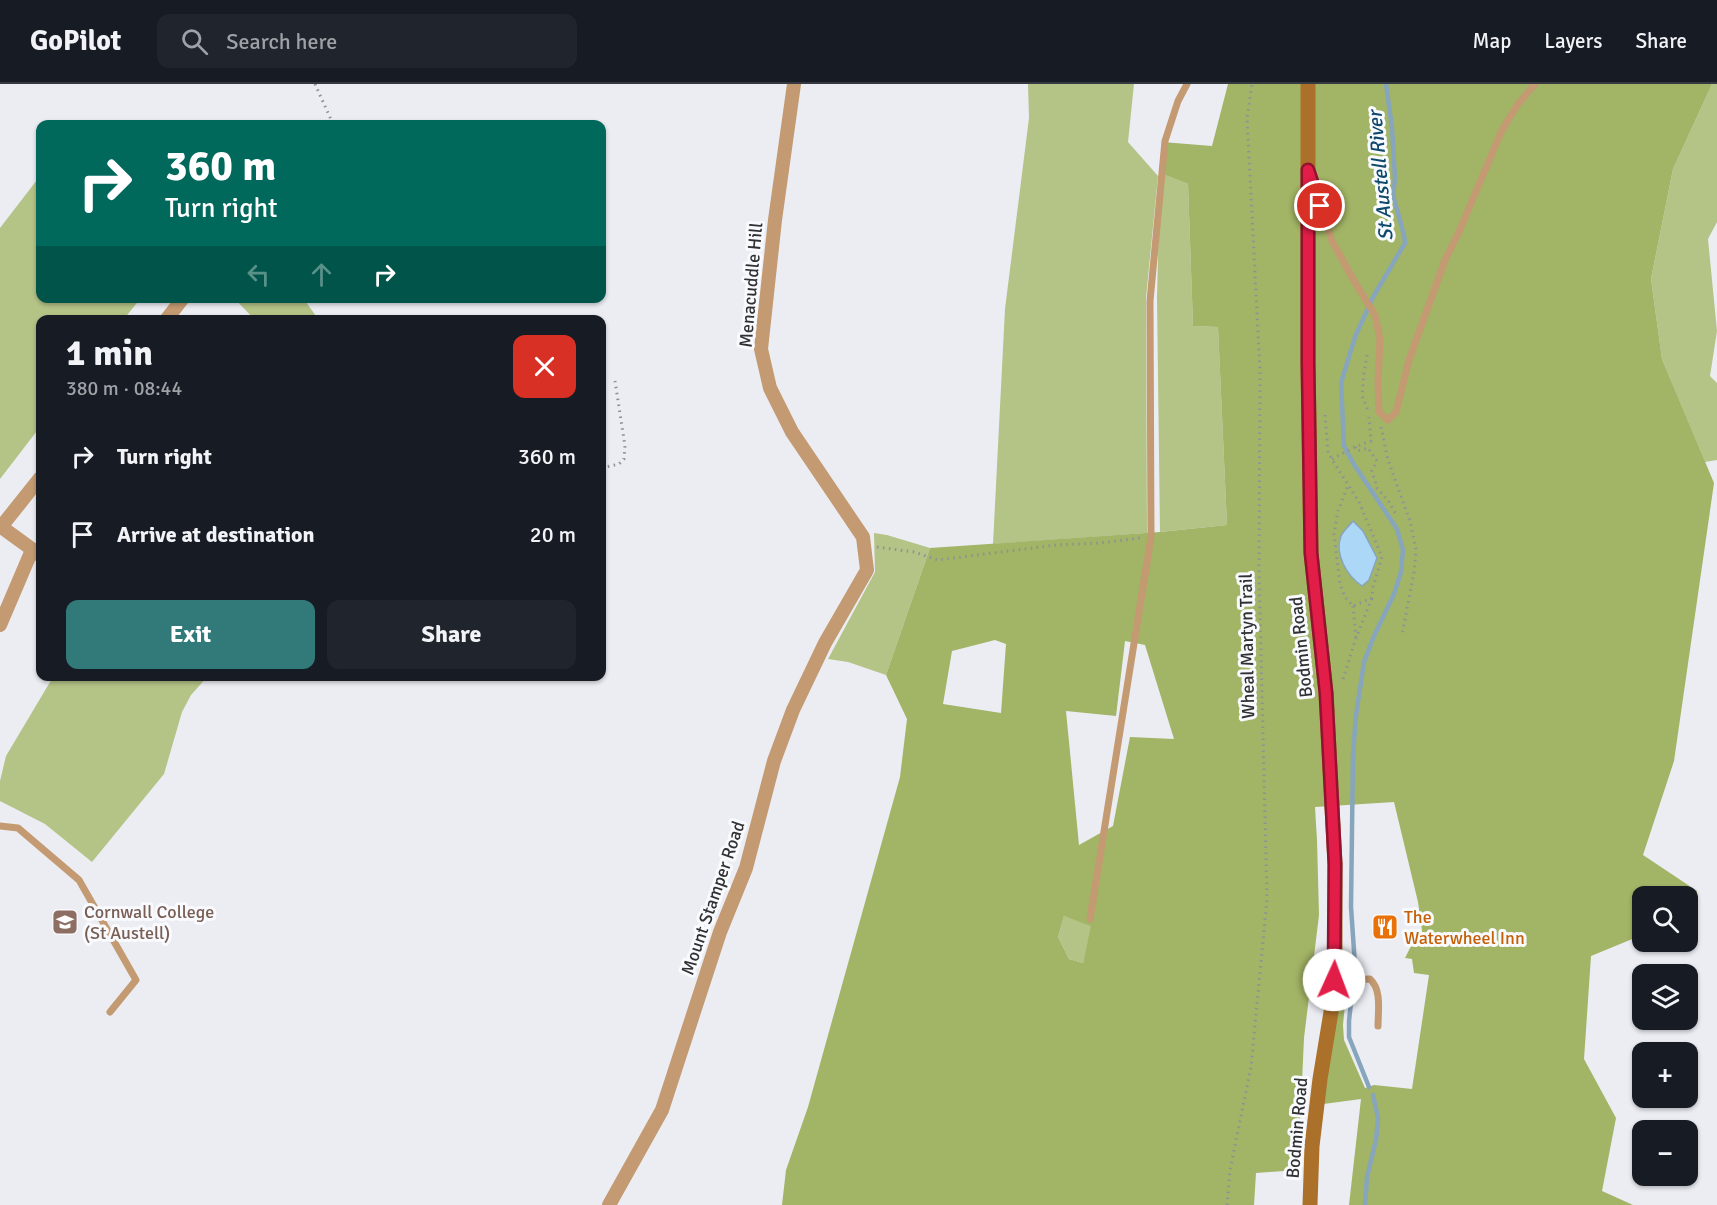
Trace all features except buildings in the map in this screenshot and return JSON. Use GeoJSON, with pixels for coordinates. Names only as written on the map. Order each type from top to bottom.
{"type":"FeatureCollection","features":[{"type":"Feature","properties":{"kind":"main road","name":"Bodmin Road"},"geometry":{"type":"LineString","coordinates":[[1308,84],[1311,553],[1326,693],[1339,980],[1332,1005],[1320,1079],[1312,1146],[1310,1205]]}},
{"type":"Feature","properties":{"kind":"street","name":"Menacuddle Hill"},"geometry":{"type":"LineString","coordinates":[[794,84],[760,349],[770,388],[792,432],[863,537],[867,570]]}},
{"type":"Feature","properties":{"kind":"street"},"geometry":{"type":"LineString","coordinates":[[170,315],[179,303]]}},
{"type":"Feature","properties":{"kind":"street"},"geometry":{"type":"LineString","coordinates":[[0,625],[36,553],[1,527],[36,483]]}},
{"type":"Feature","properties":{"kind":"street","name":"Mount Stamper Road"},"geometry":{"type":"LineString","coordinates":[[609,1205],[662,1110],[720,932],[746,868],[774,761],[793,710],[825,643],[867,570]]}},
{"type":"Feature","properties":{"kind":"lane"},"geometry":{"type":"LineString","coordinates":[[1090,919],[1151,537],[1150,301],[1165,141],[1186,84]]}},
{"type":"Feature","properties":{"kind":"lane"},"geometry":{"type":"LineString","coordinates":[[1308,170],[1332,241],[1375,315],[1380,339],[1379,412],[1388,420],[1396,411],[1410,360],[1445,260],[1502,130],[1518,104],[1535,84]]}},
{"type":"Feature","properties":{"kind":"lane"},"geometry":{"type":"LineString","coordinates":[[0,826],[18,828],[79,880],[136,980],[110,1012]]}},
{"type":"Feature","properties":{"kind":"lane"},"geometry":{"type":"LineString","coordinates":[[1339,980],[1370,980],[1375,984],[1378,990],[1378,1026]]}},
{"type":"Feature","properties":{"kind":"path"},"geometry":{"type":"LineString","coordinates":[[315,84],[331,120]]}},
{"type":"Feature","properties":{"kind":"path","name":"Wheal Martyn Trail"},"geometry":{"type":"LineString","coordinates":[[1227,1205],[1230,1170],[1251,1066],[1267,899],[1259,573],[1260,371],[1247,118],[1252,84]]}},
{"type":"Feature","properties":{"kind":"path"},"geometry":{"type":"LineString","coordinates":[[606,467],[619,464],[624,459],[625,446],[615,381]]}},
{"type":"Feature","properties":{"kind":"path"},"geometry":{"type":"LineString","coordinates":[[1379,412],[1388,460],[1410,521],[1416,550],[1402,635]]}},
{"type":"Feature","properties":{"kind":"path"},"geometry":{"type":"LineString","coordinates":[[1325,415],[1326,443],[1332,459],[1359,502],[1382,557],[1372,598],[1343,679]]}},
{"type":"Feature","properties":{"kind":"path"},"geometry":{"type":"LineString","coordinates":[[1332,459],[1353,448],[1357,451],[1368,447],[1377,461],[1372,471],[1377,488],[1397,516]]}},
{"type":"Feature","properties":{"kind":"path"},"geometry":{"type":"LineString","coordinates":[[1348,485],[1338,512],[1334,534],[1340,584],[1353,606],[1356,638]]}},
{"type":"Feature","properties":{"kind":"path"},"geometry":{"type":"LineString","coordinates":[[864,547],[883,546],[914,552],[938,560],[1056,545],[1151,537]]}},
{"type":"Feature","properties":{"kind":"path"},"geometry":{"type":"LineString","coordinates":[[1353,606],[1372,598]]}},
{"type":"Feature","properties":{"kind":"green space"},"geometry":{"type":"Polygon","coordinates":[[[1028,84],[1134,84],[1128,142],[1158,176],[1146,298],[1147,533],[993,544],[1005,309],[1029,118],[1028,84]]]}},
{"type":"Feature","properties":{"kind":"green space"},"geometry":{"type":"Polygon","coordinates":[[[1228,84],[1712,84],[1673,169],[1651,279],[1662,359],[1714,483],[1674,761],[1643,855],[1690,886],[1632,886],[1632,939],[1591,956],[1584,1059],[1616,1118],[1602,1191],[1633,1205],[1349,1205],[1361,1099],[1316,1105],[1328,995],[1345,1004],[1344,1040],[1365,1088],[1374,1085],[1412,1089],[1429,975],[1414,973],[1412,959],[1405,958],[1422,930],[1418,902],[1394,802],[1315,807],[1319,915],[1304,1038],[1298,1170],[1256,1173],[1254,1205],[782,1205],[786,1170],[808,1107],[900,777],[907,719],[886,675],[930,548],[1160,532],[1227,525],[1218,327],[1193,326],[1188,184],[1160,173],[1162,142],[1212,146],[1228,84]],[[995,640],[952,651],[943,704],[1001,713],[1006,644],[995,640]],[[1125,641],[1116,716],[1066,711],[1079,845],[1113,826],[1130,737],[1174,739],[1145,645],[1125,641]],[[1064,916],[1058,937],[1069,959],[1083,963],[1091,926],[1064,916]]]}},
{"type":"Feature","properties":{"kind":"green space"},"geometry":{"type":"Polygon","coordinates":[[[1712,84],[1717,84],[1717,222],[1708,239],[1717,331],[1710,376],[1717,383],[1717,460],[1705,462],[1662,359],[1651,279],[1673,169],[1712,84]]]}},
{"type":"Feature","properties":{"kind":"green space"},"geometry":{"type":"Polygon","coordinates":[[[1160,173],[1188,184],[1193,326],[1218,327],[1227,525],[1160,532],[1157,299],[1160,173]]]}},
{"type":"Feature","properties":{"kind":"green space"},"geometry":{"type":"Polygon","coordinates":[[[36,181],[36,303],[137,303],[127,315],[36,315],[36,432],[0,479],[0,228],[36,181]]]}},
{"type":"Feature","properties":{"kind":"green space"},"geometry":{"type":"Polygon","coordinates":[[[239,303],[307,303],[315,315],[250,315],[239,303]]]}},
{"type":"Feature","properties":{"kind":"green space"},"geometry":{"type":"Polygon","coordinates":[[[874,533],[930,548],[886,675],[848,662],[828,659],[875,572],[874,533]]]}},
{"type":"Feature","properties":{"kind":"green space"},"geometry":{"type":"Polygon","coordinates":[[[51,681],[203,681],[191,695],[182,712],[164,774],[92,862],[45,824],[0,801],[0,781],[6,756],[51,681]]]}},
{"type":"Feature","properties":{"kind":"green space"},"geometry":{"type":"Polygon","coordinates":[[[1064,916],[1092,925],[1083,963],[1069,959],[1058,937],[1064,916]]]}},
{"type":"Feature","properties":{"kind":"water"},"geometry":{"type":"Polygon","coordinates":[[[1353,521],[1363,531],[1377,558],[1369,580],[1362,586],[1347,571],[1339,550],[1341,536],[1353,521]]]}},
{"type":"Feature","properties":{"kind":"waterway","name":"St Austell River"},"geometry":{"type":"LineString","coordinates":[[1369,1087],[1349,1037],[1355,965],[1351,907],[1353,754],[1364,662],[1394,594],[1401,572],[1403,550],[1397,529],[1344,446],[1341,383],[1355,337],[1373,297],[1405,243],[1393,195],[1395,179],[1392,128],[1386,84]]}},
{"type":"Feature","properties":{"kind":"waterway","name":"St Austell River"},"geometry":{"type":"LineString","coordinates":[[1365,1205],[1367,1177],[1376,1140],[1378,1118],[1373,1095]]}},
{"type":"Feature","properties":{"kind":"place","name":"Cornwall College (St Austell)"},"geometry":{"type":"Point","coordinates":[65,922]}},
{"type":"Feature","properties":{"kind":"place","name":"The Waterwheel Inn"},"geometry":{"type":"Point","coordinates":[1385,927]}},
{"type":"Feature","properties":{"kind":"route"},"geometry":{"type":"LineString","coordinates":[[1320,206],[1308,170],[1311,553],[1326,693],[1335,864],[1334,980]]}}]}
